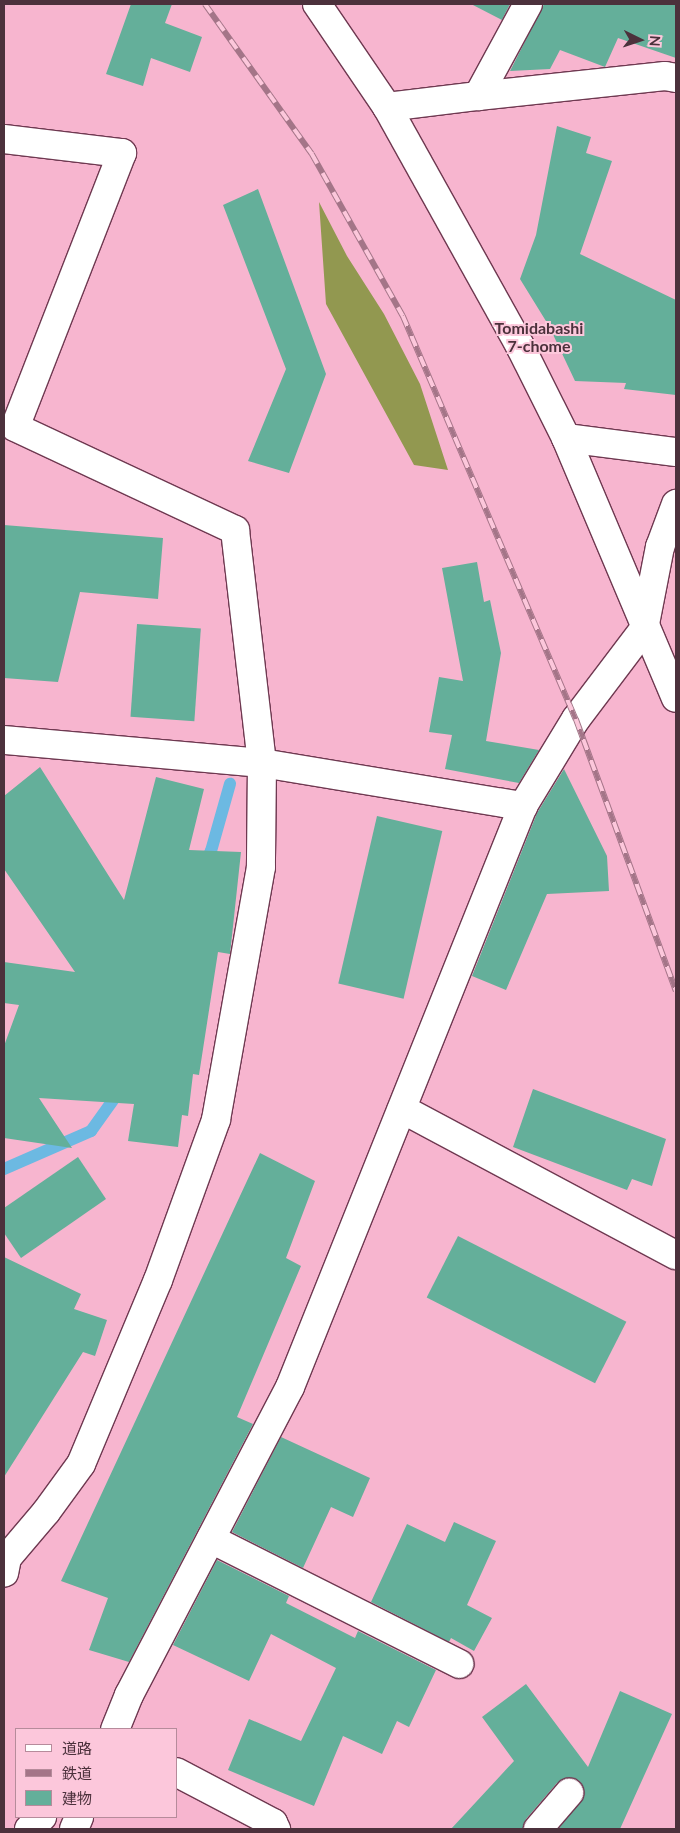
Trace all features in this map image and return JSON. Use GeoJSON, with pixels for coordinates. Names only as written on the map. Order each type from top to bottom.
{"type":"FeatureCollection","features":[{"type":"Feature","properties":{"kind":"street"},"geometry":{"type":"LineString","coordinates":[[317,4],[387,107],[429,180],[566,438],[644,629],[676,698]]}},
{"type":"Feature","properties":{"kind":"street"},"geometry":{"type":"LineString","coordinates":[[478,96],[528,4]]}},
{"type":"Feature","properties":{"kind":"street"},"geometry":{"type":"LineString","coordinates":[[387,107],[665,76],[676,78]]}},
{"type":"Feature","properties":{"kind":"street"},"geometry":{"type":"LineString","coordinates":[[4,139],[122,153],[9,435],[234,530],[262,764],[261,867],[216,1120],[158,1280],[81,1464],[5,1564]]}},
{"type":"Feature","properties":{"kind":"street"},"geometry":{"type":"LineString","coordinates":[[566,438],[676,452]]}},
{"type":"Feature","properties":{"kind":"street"},"geometry":{"type":"LineString","coordinates":[[115,1728],[129,1695],[290,1387],[523,806],[576,719],[644,629],[660,547],[676,504]]}},
{"type":"Feature","properties":{"kind":"street"},"geometry":{"type":"LineString","coordinates":[[4,740],[262,764],[523,806]]}},
{"type":"Feature","properties":{"kind":"street"},"geometry":{"type":"LineString","coordinates":[[402,1109],[676,1255]]}},
{"type":"Feature","properties":{"kind":"street"},"geometry":{"type":"LineString","coordinates":[[211,1539],[459,1664]]}},
{"type":"Feature","properties":{"kind":"street"},"geometry":{"type":"LineString","coordinates":[[178,1773],[273,1823],[276,1829]]}},
{"type":"Feature","properties":{"kind":"street"},"geometry":{"type":"LineString","coordinates":[[538,1829],[569,1793]]}},
{"type":"Feature","properties":{"kind":"street"},"geometry":{"type":"LineString","coordinates":[[29,1829],[41,1818]]}},
{"type":"Feature","properties":{"kind":"green space"},"geometry":{"type":"Polygon","coordinates":[[[319,202],[347,256],[384,314],[420,384],[448,470],[414,465],[326,304],[319,202]]]}},
{"type":"Feature","properties":{"kind":"building"},"geometry":{"type":"Polygon","coordinates":[[[131,4],[172,4],[165,23],[202,37],[190,72],[151,58],[143,86],[106,74],[131,4]]]}},
{"type":"Feature","properties":{"kind":"building"},"geometry":{"type":"Polygon","coordinates":[[[471,4],[510,4],[502,20],[471,4]]]}},
{"type":"Feature","properties":{"kind":"building"},"geometry":{"type":"Polygon","coordinates":[[[544,4],[676,4],[676,58],[618,38],[605,67],[560,50],[550,69],[510,71],[544,4]]]}},
{"type":"Feature","properties":{"kind":"building"},"geometry":{"type":"Polygon","coordinates":[[[557,126],[591,137],[586,153],[612,161],[580,254],[676,300],[676,395],[624,389],[626,383],[575,381],[549,326],[520,279],[536,235],[557,126]]]}},
{"type":"Feature","properties":{"kind":"building"},"geometry":{"type":"Polygon","coordinates":[[[258,189],[326,374],[289,473],[248,461],[286,369],[223,205],[258,189]]]}},
{"type":"Feature","properties":{"kind":"building"},"geometry":{"type":"Polygon","coordinates":[[[4,525],[163,538],[158,599],[80,592],[58,682],[4,678],[4,525]]]}},
{"type":"Feature","properties":{"kind":"building"},"geometry":{"type":"Polygon","coordinates":[[[477,562],[484,602],[490,600],[501,653],[486,741],[539,750],[519,783],[445,769],[452,735],[429,732],[439,677],[463,681],[442,568],[477,562]]]}},
{"type":"Feature","properties":{"kind":"building"},"geometry":{"type":"Polygon","coordinates":[[[137,624],[201,628],[194,721],[131,717],[137,624]]]}},
{"type":"Feature","properties":{"kind":"building"},"geometry":{"type":"Polygon","coordinates":[[[40,767],[124,900],[156,777],[204,789],[189,850],[241,852],[230,954],[218,952],[199,1075],[193,1074],[188,1116],[182,1115],[178,1147],[128,1141],[134,1104],[39,1098],[72,1148],[4,1138],[4,1046],[19,1005],[4,1003],[4,962],[75,972],[4,869],[4,796],[40,767]]]}},
{"type":"Feature","properties":{"kind":"building"},"geometry":{"type":"Polygon","coordinates":[[[564,769],[607,856],[609,891],[547,894],[506,990],[472,976],[537,813],[564,769]]]}},
{"type":"Feature","properties":{"kind":"building"},"geometry":{"type":"Polygon","coordinates":[[[377,816],[442,831],[404,999],[338,984],[377,816]]]}},
{"type":"Feature","properties":{"kind":"building"},"geometry":{"type":"Polygon","coordinates":[[[533,1089],[666,1139],[652,1186],[632,1179],[627,1190],[513,1147],[533,1089]]]}},
{"type":"Feature","properties":{"kind":"building"},"geometry":{"type":"Polygon","coordinates":[[[260,1153],[315,1181],[286,1258],[301,1266],[237,1417],[253,1424],[129,1662],[89,1650],[108,1598],[61,1581],[260,1153]]]}},
{"type":"Feature","properties":{"kind":"building"},"geometry":{"type":"Polygon","coordinates":[[[78,1157],[106,1199],[21,1258],[4,1233],[4,1208],[78,1157]]]}},
{"type":"Feature","properties":{"kind":"building"},"geometry":{"type":"Polygon","coordinates":[[[458,1236],[626,1322],[595,1383],[427,1297],[458,1236]]]}},
{"type":"Feature","properties":{"kind":"building"},"geometry":{"type":"Polygon","coordinates":[[[4,1257],[81,1294],[74,1309],[107,1320],[95,1356],[83,1352],[4,1477],[4,1257]]]}},
{"type":"Feature","properties":{"kind":"building"},"geometry":{"type":"Polygon","coordinates":[[[281,1437],[370,1478],[353,1517],[331,1507],[303,1568],[232,1532],[281,1437]]]}},
{"type":"Feature","properties":{"kind":"building"},"geometry":{"type":"Polygon","coordinates":[[[454,1522],[496,1541],[467,1605],[492,1618],[474,1651],[451,1638],[449,1642],[371,1602],[407,1524],[445,1542],[454,1522]]]}},
{"type":"Feature","properties":{"kind":"building"},"geometry":{"type":"Polygon","coordinates":[[[217,1560],[289,1596],[286,1603],[355,1638],[358,1631],[436,1670],[409,1727],[397,1721],[382,1754],[343,1736],[314,1806],[228,1770],[249,1719],[301,1741],[336,1668],[271,1634],[249,1681],[173,1645],[217,1560]]]}},
{"type":"Feature","properties":{"kind":"building"},"geometry":{"type":"Polygon","coordinates":[[[526,1684],[588,1767],[620,1691],[672,1714],[620,1829],[558,1829],[584,1796],[580,1782],[571,1778],[557,1783],[526,1819],[523,1829],[451,1829],[514,1761],[482,1717],[526,1684]]]}},
{"type":"Feature","properties":{"kind":"waterway"},"geometry":{"type":"LineString","coordinates":[[204,864],[211,851],[230,784]]}},
{"type":"Feature","properties":{"kind":"waterway"},"geometry":{"type":"LineString","coordinates":[[4,1169],[91,1131],[121,1089]]}},
{"type":"Feature","properties":{"kind":"railway"},"geometry":{"type":"LineString","coordinates":[[205,4],[312,154],[403,316],[576,719],[676,991]]}},
{"type":"Feature","properties":{"kind":"district","name":"Tomidabashi 7-chome"},"geometry":{"type":"Point","coordinates":[539,337]}}]}
